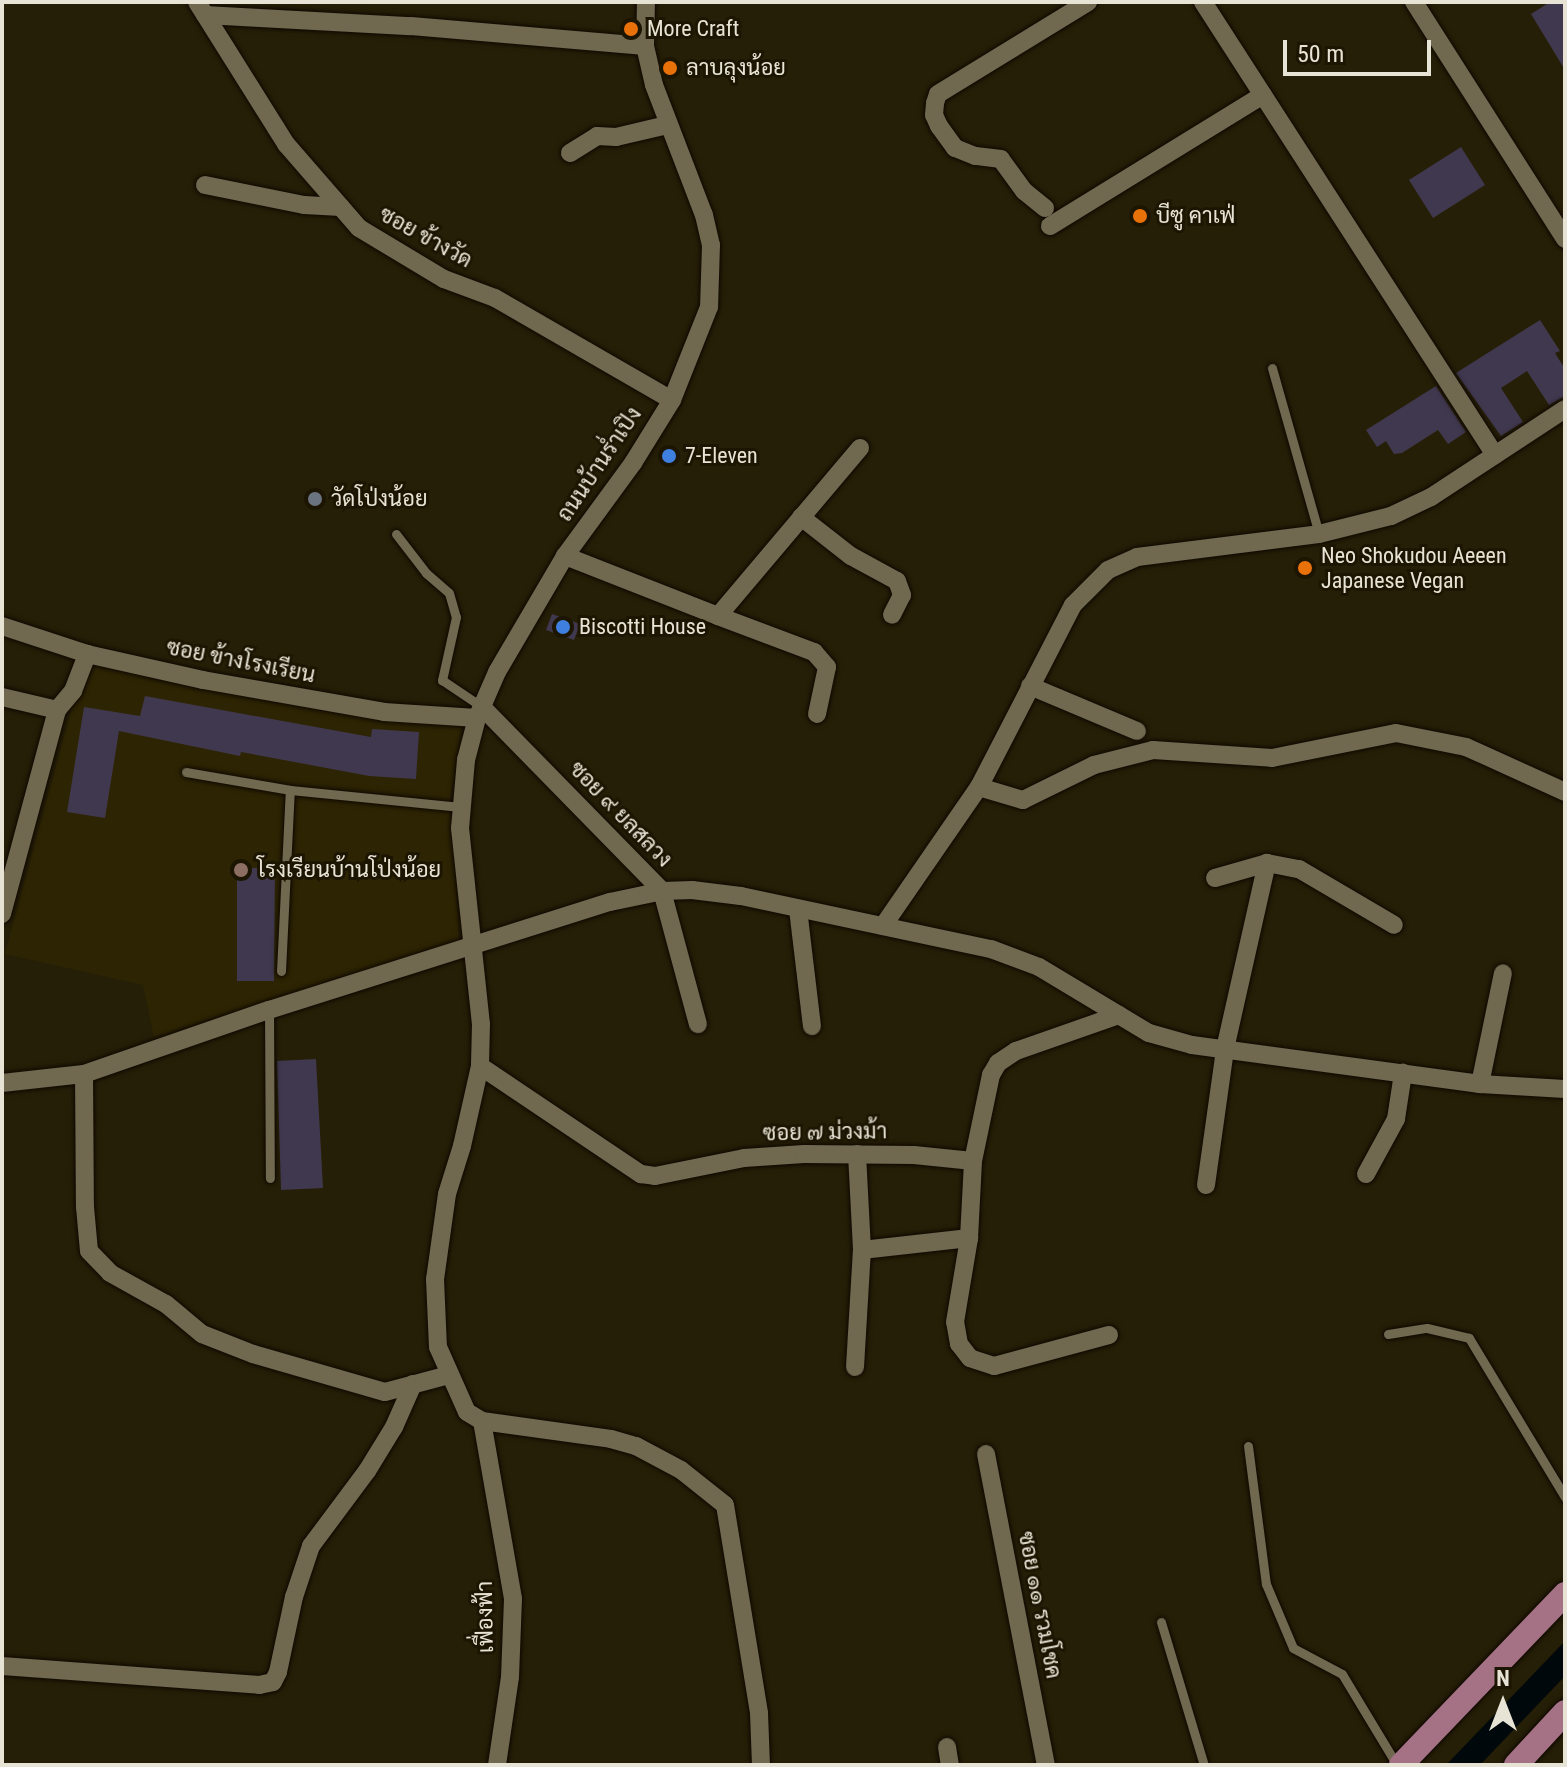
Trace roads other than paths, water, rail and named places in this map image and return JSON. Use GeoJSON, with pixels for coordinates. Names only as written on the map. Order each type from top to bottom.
{"type":"FeatureCollection","features":[{"type":"Feature","properties":{"kind":"main road"},"geometry":{"type":"LineString","coordinates":[[1399,1765],[1565,1594]]}},
{"type":"Feature","properties":{"kind":"main road"},"geometry":{"type":"LineString","coordinates":[[1516,1765],[1565,1712]]}},
{"type":"Feature","properties":{"kind":"street","name":"ถนนบ้านร่ำเปิง"},"geometry":{"type":"LineString","coordinates":[[482,1421],[467,1412],[438,1347],[435,1279],[447,1194],[462,1146],[480,1066],[481,1024],[461,807],[466,760],[480,712],[497,672],[565,556],[633,463],[672,400],[709,307],[713,272],[704,215],[667,125],[645,46],[646,2]]}},
{"type":"Feature","properties":{"kind":"street"},"geometry":{"type":"LineString","coordinates":[[1088,2],[938,94],[935,103],[934,115],[955,148],[975,156],[1001,159],[1047,217],[1263,95]]}},
{"type":"Feature","properties":{"kind":"street"},"geometry":{"type":"LineString","coordinates":[[1203,2],[1495,455]]}},
{"type":"Feature","properties":{"kind":"street"},"geometry":{"type":"LineString","coordinates":[[1414,2],[1565,239]]}},
{"type":"Feature","properties":{"kind":"street"},"geometry":{"type":"LineString","coordinates":[[201,9],[645,46]]}},
{"type":"Feature","properties":{"kind":"street","name":"ซอย ข้างวัด"},"geometry":{"type":"LineString","coordinates":[[201,9],[286,144],[359,228],[433,273],[495,298],[672,400]]}},
{"type":"Feature","properties":{"kind":"street"},"geometry":{"type":"LineString","coordinates":[[570,153],[597,136],[616,137],[667,125]]}},
{"type":"Feature","properties":{"kind":"street"},"geometry":{"type":"LineString","coordinates":[[205,185],[304,205],[341,207]]}},
{"type":"Feature","properties":{"kind":"street"},"geometry":{"type":"LineString","coordinates":[[883,926],[979,787],[1073,605],[1108,570],[1137,557],[1319,534],[1391,516],[1431,497],[1565,409]]}},
{"type":"Feature","properties":{"kind":"street"},"geometry":{"type":"LineString","coordinates":[[718,616],[860,448]]}},
{"type":"Feature","properties":{"kind":"street"},"geometry":{"type":"LineString","coordinates":[[801,517],[851,556],[897,581],[902,595],[892,615]]}},
{"type":"Feature","properties":{"kind":"street"},"geometry":{"type":"LineString","coordinates":[[565,556],[718,616],[785,638],[814,652],[827,667],[817,714]]}},
{"type":"Feature","properties":{"kind":"street","name":"ซอย ข้างโรงเรียน"},"geometry":{"type":"LineString","coordinates":[[2,626],[87,654],[203,680],[384,712],[480,712]]}},
{"type":"Feature","properties":{"kind":"street"},"geometry":{"type":"LineString","coordinates":[[2,914],[57,710],[73,691],[87,654]]}},
{"type":"Feature","properties":{"kind":"street"},"geometry":{"type":"LineString","coordinates":[[1030,686],[1137,731]]}},
{"type":"Feature","properties":{"kind":"street"},"geometry":{"type":"LineString","coordinates":[[2,697],[57,710]]}},
{"type":"Feature","properties":{"kind":"street","name":"ซอย ๙ ยลสลวง"},"geometry":{"type":"LineString","coordinates":[[480,712],[662,891],[698,1024]]}},
{"type":"Feature","properties":{"kind":"street"},"geometry":{"type":"LineString","coordinates":[[979,787],[1023,800],[1094,765],[1153,750],[1272,758],[1396,733],[1466,747],[1565,792]]}},
{"type":"Feature","properties":{"kind":"street"},"geometry":{"type":"LineString","coordinates":[[1215,878],[1267,863],[1299,869],[1394,925]]}},
{"type":"Feature","properties":{"kind":"street"},"geometry":{"type":"LineString","coordinates":[[1206,1185],[1225,1049],[1267,863]]}},
{"type":"Feature","properties":{"kind":"street"},"geometry":{"type":"LineString","coordinates":[[2,1083],[84,1074],[269,1010],[610,902],[662,891],[741,896],[991,949],[1039,967],[1149,1033],[1192,1045],[1480,1084],[1565,1089]]}},
{"type":"Feature","properties":{"kind":"street"},"geometry":{"type":"LineString","coordinates":[[798,909],[812,1026]]}},
{"type":"Feature","properties":{"kind":"street"},"geometry":{"type":"LineString","coordinates":[[1480,1084],[1503,973]]}},
{"type":"Feature","properties":{"kind":"street"},"geometry":{"type":"LineString","coordinates":[[1109,1335],[1028,1360],[994,1366],[970,1358],[959,1344],[955,1322],[969,1238],[973,1161],[991,1075],[998,1063],[1016,1051],[1119,1015]]}},
{"type":"Feature","properties":{"kind":"street","name":"ซอย ๗ ม่วงม้า"},"geometry":{"type":"LineString","coordinates":[[480,1066],[641,1174],[655,1176],[744,1158],[857,1154],[973,1161]]}},
{"type":"Feature","properties":{"kind":"street"},"geometry":{"type":"LineString","coordinates":[[1366,1174],[1396,1119],[1403,1073]]}},
{"type":"Feature","properties":{"kind":"street"},"geometry":{"type":"LineString","coordinates":[[84,1074],[85,1207],[89,1251],[110,1273],[166,1304],[202,1334],[253,1354],[385,1392],[449,1375]]}},
{"type":"Feature","properties":{"kind":"street"},"geometry":{"type":"LineString","coordinates":[[855,1367],[862,1250],[857,1154]]}},
{"type":"Feature","properties":{"kind":"street"},"geometry":{"type":"LineString","coordinates":[[862,1250],[969,1238]]}},
{"type":"Feature","properties":{"kind":"street"},"geometry":{"type":"LineString","coordinates":[[2,1666],[259,1685],[273,1682],[278,1672],[294,1597],[311,1546],[367,1471],[394,1427],[413,1384]]}},
{"type":"Feature","properties":{"kind":"street"},"geometry":{"type":"LineString","coordinates":[[482,1421],[611,1439],[636,1446],[681,1470],[725,1505],[759,1713],[761,1765]]}},
{"type":"Feature","properties":{"kind":"street","name":"เฟื่องฟ้า"},"geometry":{"type":"LineString","coordinates":[[482,1421],[513,1599],[510,1677],[497,1765]]}},
{"type":"Feature","properties":{"kind":"street","name":"ซอย ๑๑ รวมโชค"},"geometry":{"type":"LineString","coordinates":[[986,1454],[1046,1765]]}},
{"type":"Feature","properties":{"kind":"lane"},"geometry":{"type":"LineString","coordinates":[[1272,368],[1319,534]]}},
{"type":"Feature","properties":{"kind":"lane"},"geometry":{"type":"LineString","coordinates":[[396,534],[426,573],[449,593],[456,617],[442,680],[480,712]]}},
{"type":"Feature","properties":{"kind":"lane"},"geometry":{"type":"LineString","coordinates":[[186,772],[290,790],[461,807]]}},
{"type":"Feature","properties":{"kind":"lane"},"geometry":{"type":"LineString","coordinates":[[281,971],[290,790]]}},
{"type":"Feature","properties":{"kind":"lane"},"geometry":{"type":"LineString","coordinates":[[269,1010],[270,1178]]}},
{"type":"Feature","properties":{"kind":"lane"},"geometry":{"type":"LineString","coordinates":[[1388,1334],[1427,1328],[1469,1338],[1565,1497]]}},
{"type":"Feature","properties":{"kind":"lane"},"geometry":{"type":"LineString","coordinates":[[1248,1446],[1266,1584],[1293,1648],[1342,1674],[1399,1765]]}},
{"type":"Feature","properties":{"kind":"lane"},"geometry":{"type":"LineString","coordinates":[[1161,1622],[1204,1765]]}},
{"type":"Feature","properties":{"kind":"place","name":"More Craft"},"geometry":{"type":"Point","coordinates":[631,29]}},
{"type":"Feature","properties":{"kind":"place","name":"ลาบลุงน้อย"},"geometry":{"type":"Point","coordinates":[670,68]}},
{"type":"Feature","properties":{"kind":"place","name":"บีซู คาเฟ่"},"geometry":{"type":"Point","coordinates":[1140,216]}},
{"type":"Feature","properties":{"kind":"place","name":"7-Eleven"},"geometry":{"type":"Point","coordinates":[669,456]}},
{"type":"Feature","properties":{"kind":"place","name":"วัดโป่งน้อย"},"geometry":{"type":"Point","coordinates":[315,499]}},
{"type":"Feature","properties":{"kind":"place","name":"Neo Shokudou Aeeen Japanese Vegan"},"geometry":{"type":"Point","coordinates":[1305,568]}},
{"type":"Feature","properties":{"kind":"place","name":"Biscotti House"},"geometry":{"type":"Point","coordinates":[563,627]}},
{"type":"Feature","properties":{"kind":"place","name":"โรงเรียนบ้านโป่งน้อย"},"geometry":{"type":"Point","coordinates":[241,870]}}]}
